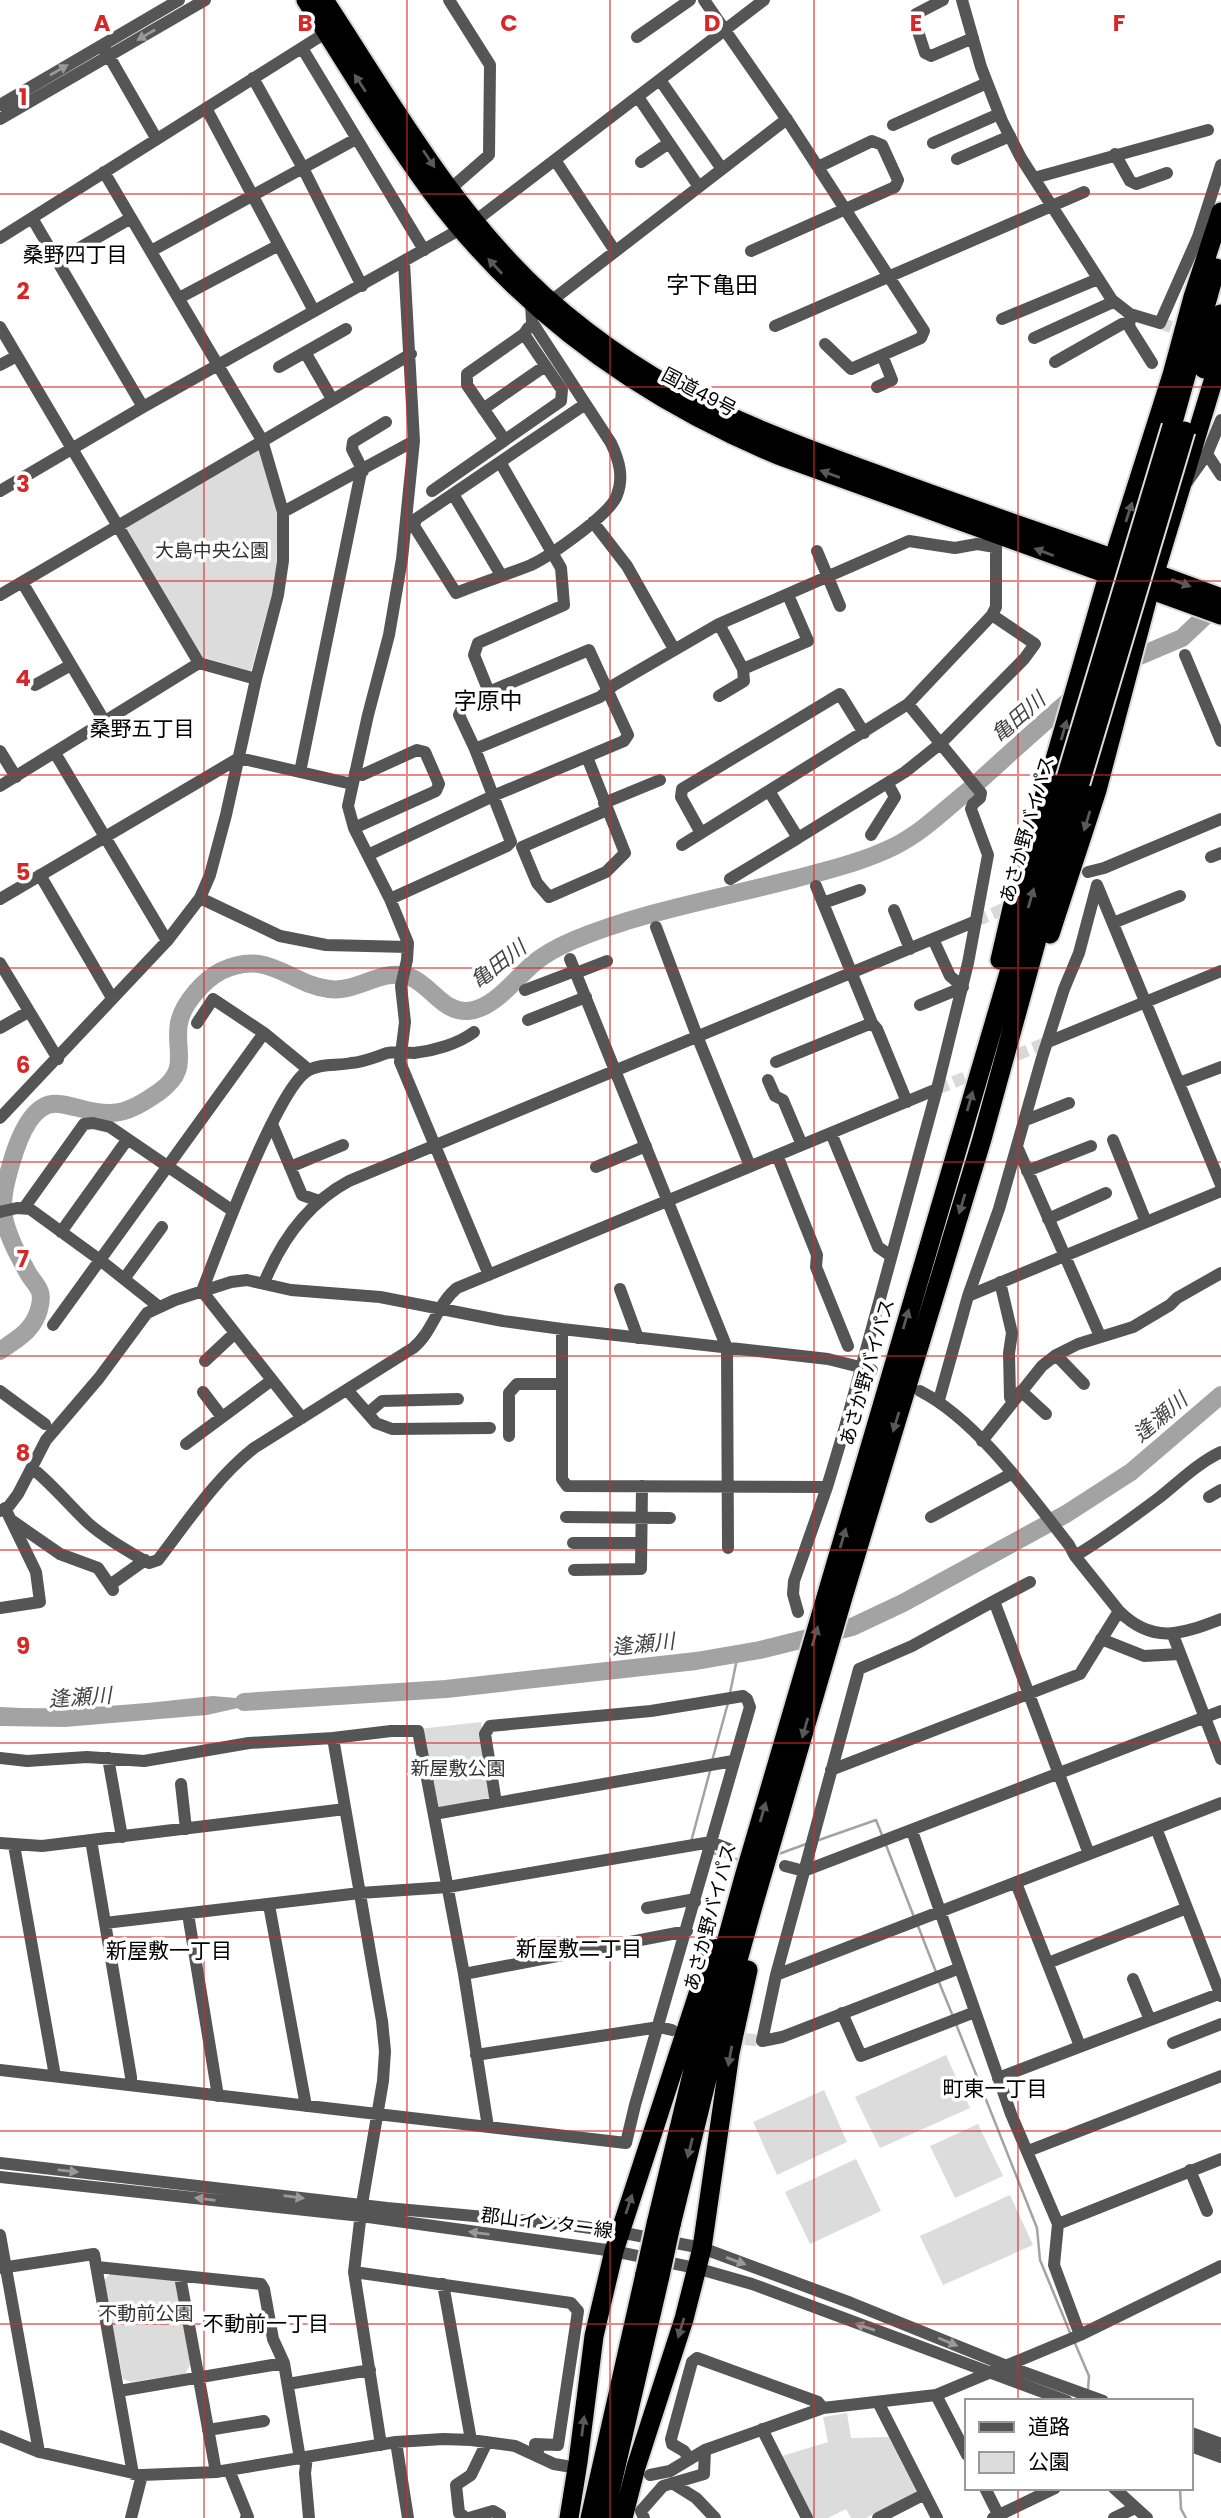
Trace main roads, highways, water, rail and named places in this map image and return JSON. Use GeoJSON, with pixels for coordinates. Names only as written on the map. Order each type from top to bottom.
{"type":"FeatureCollection","features":[{"type":"Feature","properties":{"kind":"highway","name":"国道49号"},"geometry":{"type":"LineString","coordinates":[[306,0],[414,167],[469,225],[511,262],[538,309],[636,383],[738,438],[828,474],[996,540],[1111,568],[1207,599],[1221,615]]}},
{"type":"Feature","properties":{"kind":"highway","name":"国道49号"},"geometry":{"type":"LineString","coordinates":[[324,0],[449,190],[469,225]]}},
{"type":"Feature","properties":{"kind":"highway"},"geometry":{"type":"LineString","coordinates":[[982,1057],[987,1017],[1012,908],[1111,568],[1221,212]]}},
{"type":"Feature","properties":{"kind":"highway","name":"あさか野バイパス"},"geometry":{"type":"LineString","coordinates":[[590,2518],[652,2275],[708,2012],[744,1877],[982,1057],[1073,780],[1178,428],[1221,248]]}},
{"type":"Feature","properties":{"kind":"highway","name":"国道49号"},"geometry":{"type":"LineString","coordinates":[[538,309],[604,344],[642,369],[721,413],[1111,568]]}},
{"type":"Feature","properties":{"kind":"highway","name":"あさか野バイパス"},"geometry":{"type":"LineString","coordinates":[[1178,428],[1221,314]]}},
{"type":"Feature","properties":{"kind":"highway"},"geometry":{"type":"LineString","coordinates":[[982,1139],[1080,844],[1152,581],[1221,355]]}},
{"type":"Feature","properties":{"kind":"highway","name":"あさか野バイパス"},"geometry":{"type":"LineString","coordinates":[[664,2225],[843,1597],[982,1139],[1073,780]]}},
{"type":"Feature","properties":{"kind":"highway"},"geometry":{"type":"LineString","coordinates":[[623,2518],[636,2467],[684,2319],[702,2248],[730,2053],[761,1907],[764,1869]]}},
{"type":"Feature","properties":{"kind":"highway"},"geometry":{"type":"LineString","coordinates":[[569,2518],[579,2462],[594,2336],[617,2241],[726,1907],[744,1877]]}},
{"type":"Feature","properties":{"kind":"highway","name":"あさか野バイパス"},"geometry":{"type":"LineString","coordinates":[[604,2518],[652,2275]]}},
{"type":"Feature","properties":{"kind":"waterway","name":"亀田川"},"geometry":{"type":"LineString","coordinates":[[1123,663],[1182,638],[1219,603]]}},
{"type":"Feature","properties":{"kind":"waterway","name":"亀田川"},"geometry":{"type":"LineString","coordinates":[[0,1351],[30,1327],[41,1301],[39,1289],[11,1239],[3,1210],[9,1170],[27,1125],[33,1116],[49,1105],[66,1105],[104,1113],[124,1111],[169,1084],[178,1068],[181,1015],[201,986],[214,975],[237,965],[252,963],[265,965],[315,986],[329,989],[340,989],[380,977],[400,975],[417,981],[451,1008],[468,1011],[478,1009],[504,992],[539,959],[574,940],[655,913],[845,865],[895,846],[915,834],[968,791],[1076,695]]}},
{"type":"Feature","properties":{"kind":"waterway","name":"逢瀬川"},"geometry":{"type":"LineString","coordinates":[[244,1702],[446,1689],[696,1661],[760,1650],[852,1627],[903,1603],[1066,1514],[1131,1472],[1221,1395]]}},
{"type":"Feature","properties":{"kind":"waterway"},"geometry":{"type":"LineString","coordinates":[[730,1693],[738,1654]]}},
{"type":"Feature","properties":{"kind":"waterway"},"geometry":{"type":"LineString","coordinates":[[712,1761],[728,1703]]}},
{"type":"Feature","properties":{"kind":"waterway"},"geometry":{"type":"LineString","coordinates":[[691,1842],[710,1771]]}},
{"type":"Feature","properties":{"kind":"waterway"},"geometry":{"type":"LineString","coordinates":[[819,1840],[876,1820],[882,1835]]}},
{"type":"Feature","properties":{"kind":"waterway"},"geometry":{"type":"LineString","coordinates":[[776,1855],[806,1844]]}},
{"type":"Feature","properties":{"kind":"waterway"},"geometry":{"type":"LineString","coordinates":[[886,1845],[914,1917]]}},
{"type":"Feature","properties":{"kind":"waterway"},"geometry":{"type":"LineString","coordinates":[[712,1853],[740,1860]]}},
{"type":"Feature","properties":{"kind":"waterway"},"geometry":{"type":"LineString","coordinates":[[918,1926],[936,1972]]}},
{"type":"Feature","properties":{"kind":"waterway"},"geometry":{"type":"LineString","coordinates":[[939,1982],[952,2014]]}},
{"type":"Feature","properties":{"kind":"waterway"},"geometry":{"type":"LineString","coordinates":[[956,2024],[1037,2228],[1040,2260],[1071,2335]]}},
{"type":"Feature","properties":{"kind":"waterway"},"geometry":{"type":"LineString","coordinates":[[1074,2341],[1089,2376],[1088,2390]]}},
{"type":"Feature","properties":{"kind":"waterway"},"geometry":{"type":"LineString","coordinates":[[1180,2490],[1181,2509],[1186,2518]]}},
{"type":"Feature","properties":{"kind":"tunnel"},"geometry":{"type":"LineString","coordinates":[[1160,323],[1191,334]]}},
{"type":"Feature","properties":{"kind":"tunnel"},"geometry":{"type":"LineString","coordinates":[[976,921],[1017,903]]}},
{"type":"Feature","properties":{"kind":"tunnel"},"geometry":{"type":"LineString","coordinates":[[1000,1062],[1048,1042]]}},
{"type":"Feature","properties":{"kind":"tunnel"},"geometry":{"type":"LineString","coordinates":[[937,1089],[983,1070]]}},
{"type":"Feature","properties":{"kind":"tunnel"},"geometry":{"type":"LineString","coordinates":[[727,2037],[762,2041]]}},
{"type":"Feature","properties":{"kind":"district","name":"桑野四丁目"},"geometry":{"type":"Point","coordinates":[75,254]}},
{"type":"Feature","properties":{"kind":"district","name":"字下亀田"},"geometry":{"type":"Point","coordinates":[712,285]}},
{"type":"Feature","properties":{"kind":"district","name":"字原中"},"geometry":{"type":"Point","coordinates":[488,701]}},
{"type":"Feature","properties":{"kind":"district","name":"桑野五丁目"},"geometry":{"type":"Point","coordinates":[142,728]}},
{"type":"Feature","properties":{"kind":"district","name":"新屋敷二丁目"},"geometry":{"type":"Point","coordinates":[579,1948]}},
{"type":"Feature","properties":{"kind":"district","name":"新屋敷一丁目"},"geometry":{"type":"Point","coordinates":[169,1950]}},
{"type":"Feature","properties":{"kind":"district","name":"町東一丁目"},"geometry":{"type":"Point","coordinates":[995,2088]}},
{"type":"Feature","properties":{"kind":"district","name":"不動前一丁目"},"geometry":{"type":"Point","coordinates":[266,2323]}},
{"type":"Feature","properties":{"kind":"park label","name":"大島中央公園"},"geometry":{"type":"Point","coordinates":[212,550]}},
{"type":"Feature","properties":{"kind":"park label","name":"新屋敷公園"},"geometry":{"type":"Point","coordinates":[458,1768]}},
{"type":"Feature","properties":{"kind":"park label","name":"不動前公園"},"geometry":{"type":"Point","coordinates":[146,2313]}}]}
